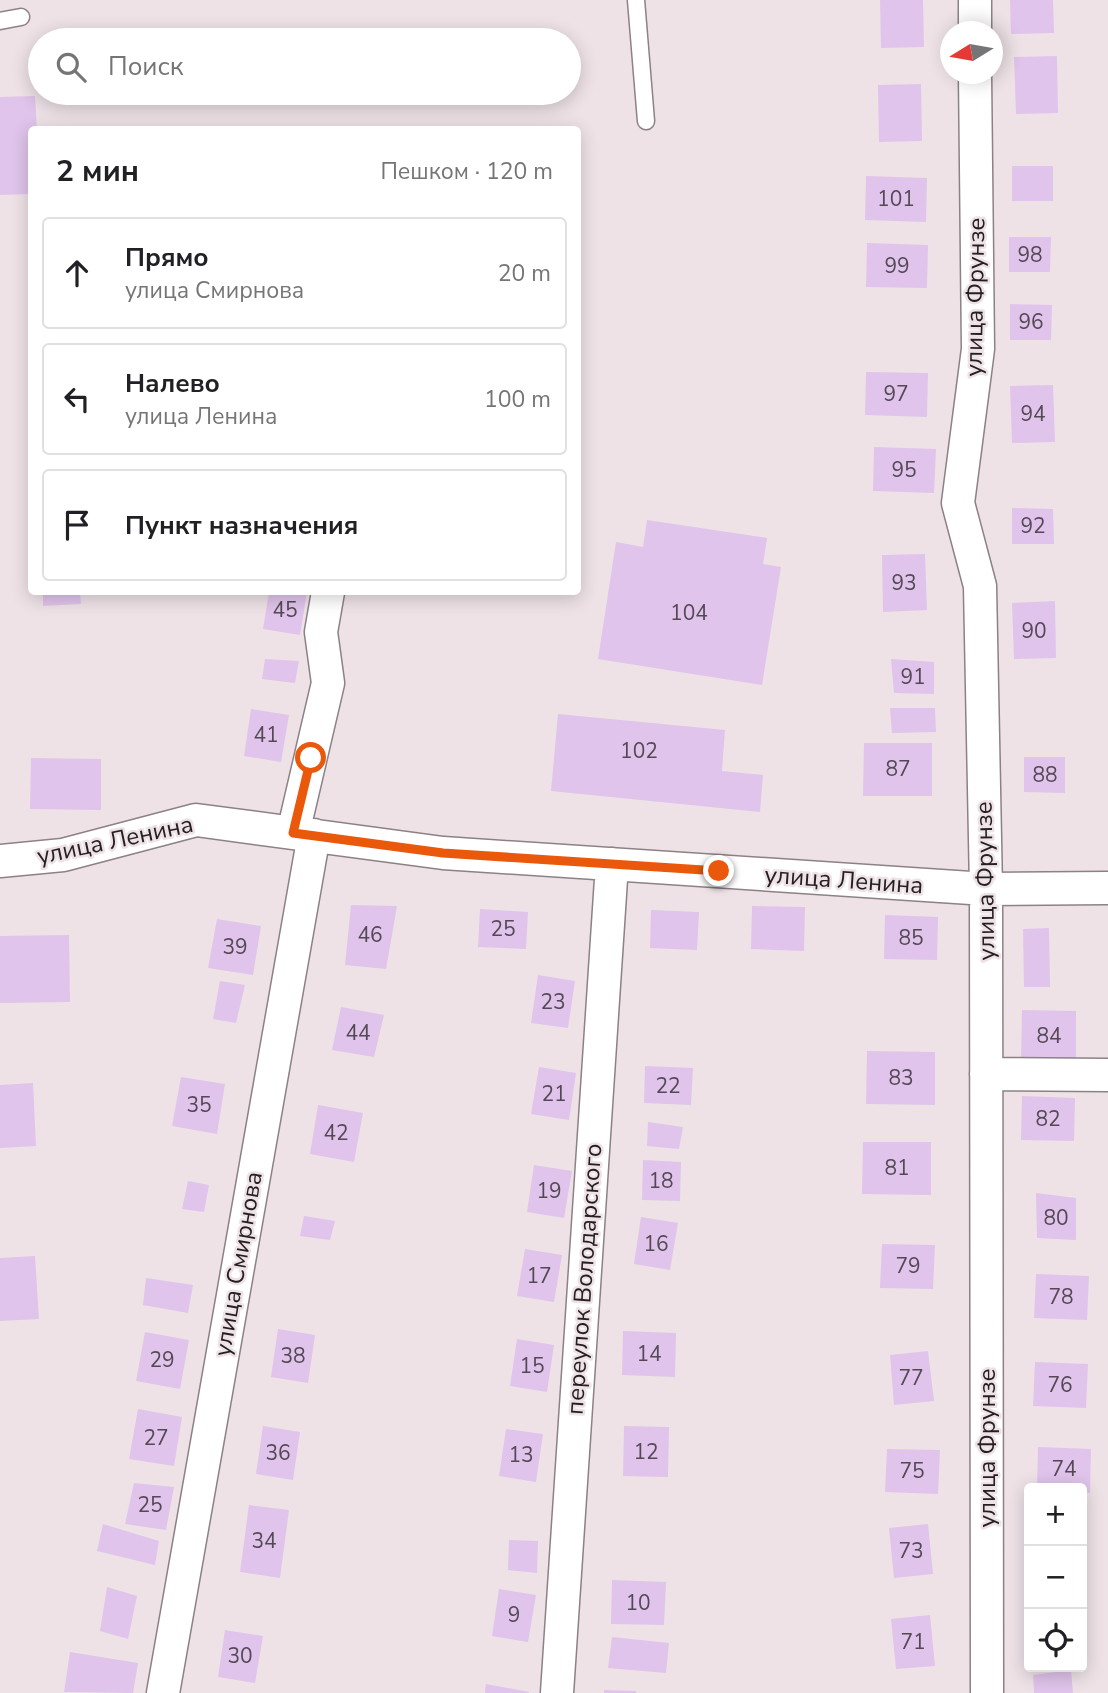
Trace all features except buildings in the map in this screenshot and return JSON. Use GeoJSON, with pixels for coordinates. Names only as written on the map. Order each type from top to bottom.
{"type":"FeatureCollection","features":[{"type":"Feature","properties":{"kind":"street"},"geometry":{"type":"LineString","coordinates":[[975,0],[975,21]]}},
{"type":"Feature","properties":{"kind":"street","name":"улица Фрунзе"},"geometry":{"type":"LineString","coordinates":[[975,84],[978,349],[958,503],[980,586],[986,889],[987,1693]]}},
{"type":"Feature","properties":{"kind":"street","name":"улица Смирнова"},"geometry":{"type":"LineString","coordinates":[[163,1693],[328,683],[321,632],[327,595]]}},
{"type":"Feature","properties":{"kind":"street","name":"улица Ленина"},"geometry":{"type":"LineString","coordinates":[[0,861],[63,855],[195,820],[443,853],[986,889],[1108,888]]}},
{"type":"Feature","properties":{"kind":"street","name":"переулок Володарского"},"geometry":{"type":"LineString","coordinates":[[557,1693],[612,864]]}},
{"type":"Feature","properties":{"kind":"street"},"geometry":{"type":"LineString","coordinates":[[986,1074],[1108,1075]]}},
{"type":"Feature","properties":{"kind":"lane"},"geometry":{"type":"LineString","coordinates":[[636,0],[646,121]]}},
{"type":"Feature","properties":{"kind":"lane"},"geometry":{"type":"LineString","coordinates":[[0,20],[20,18]]}},
{"type":"Feature","properties":{"kind":"route"},"geometry":{"type":"LineString","coordinates":[[311,758],[293,833],[443,853],[719,871]]}}]}
